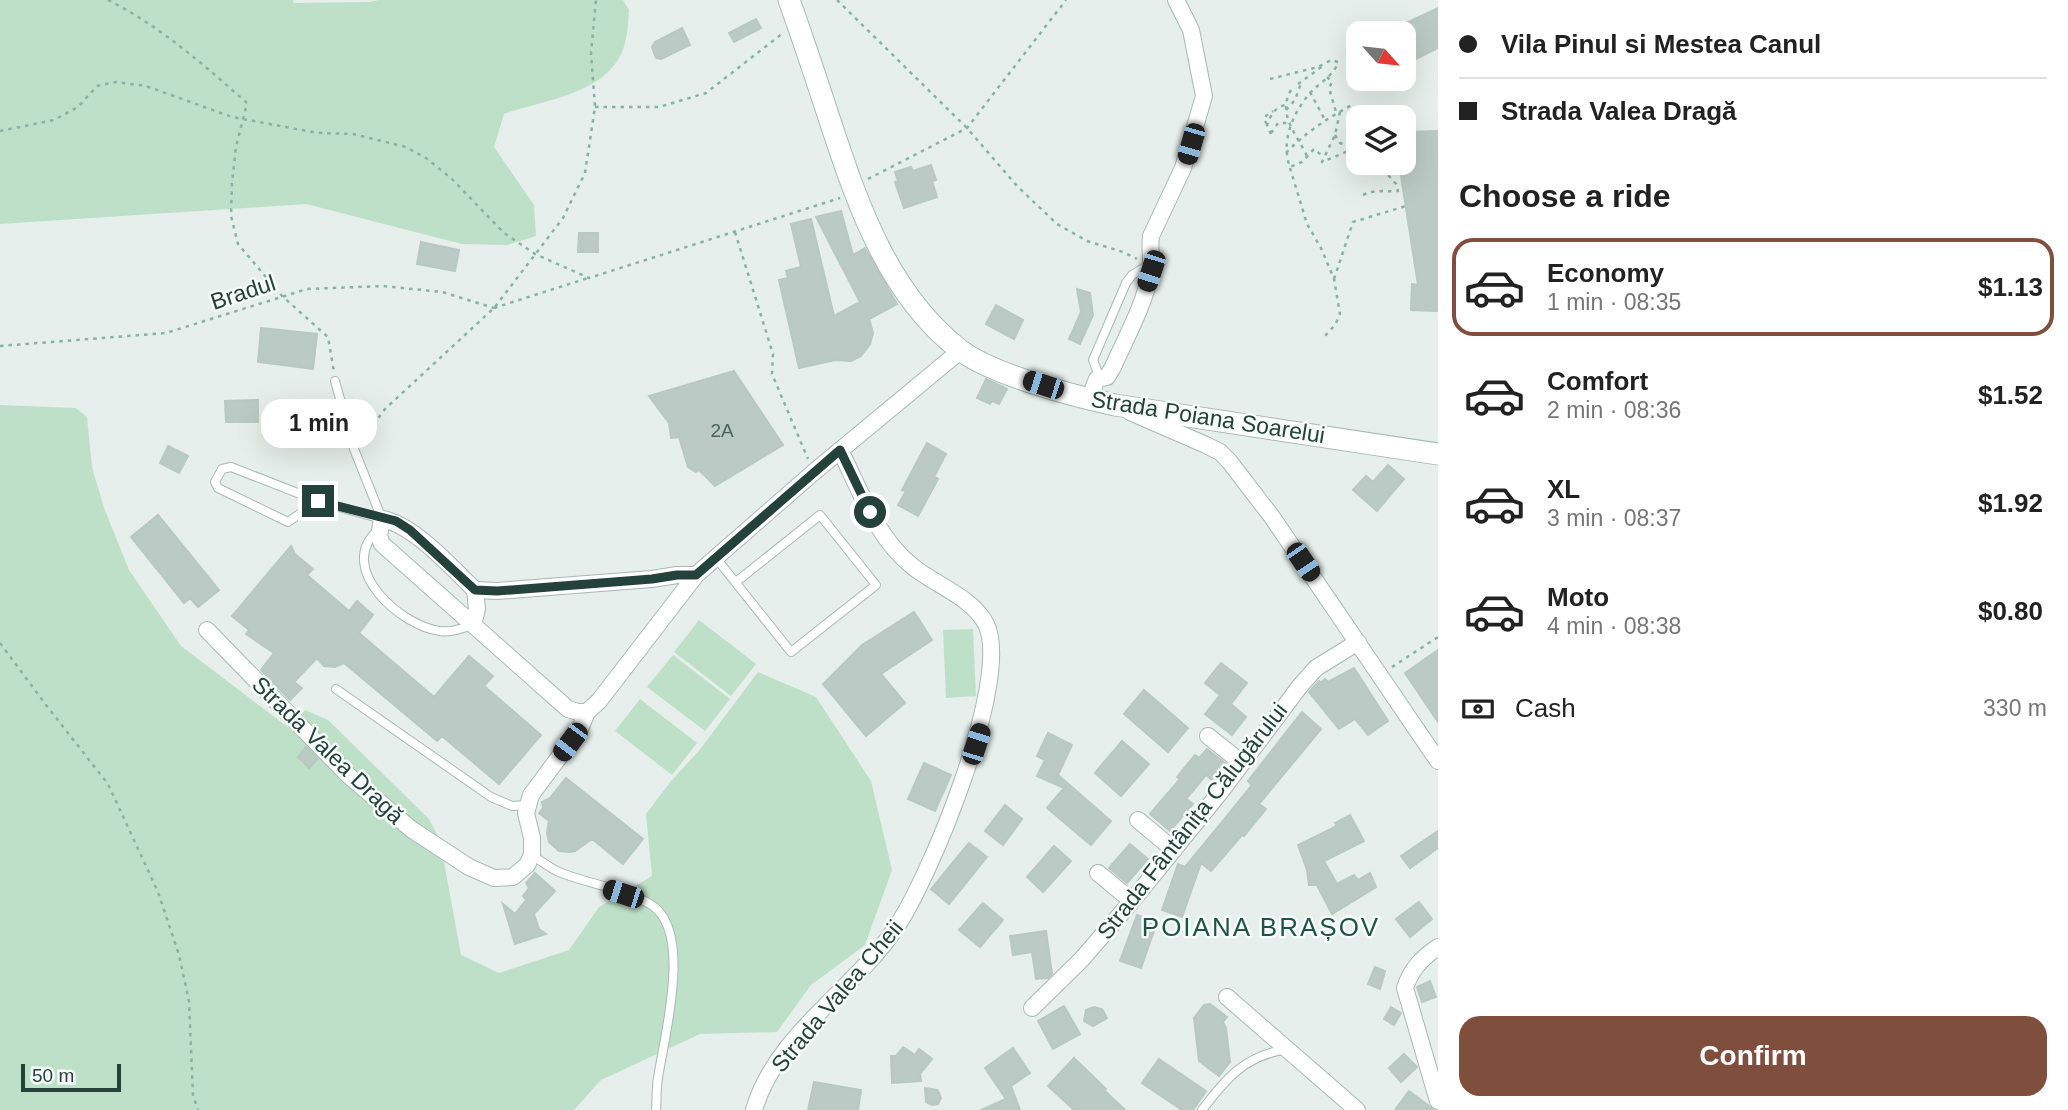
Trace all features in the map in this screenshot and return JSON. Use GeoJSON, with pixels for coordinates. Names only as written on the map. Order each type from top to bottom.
{"type":"FeatureCollection","features":[{"type":"Feature","properties":{"kind":"street","name":"Strada Poiana Soarelui"},"geometry":{"type":"LineString","coordinates":[[789,0],[854,193],[872,236],[908,295],[960,351],[1016,376],[1095,385],[1115,405],[1438,454]]}},
{"type":"Feature","properties":{"kind":"street"},"geometry":{"type":"LineString","coordinates":[[1095,385],[1107,377],[1113,367],[1143,296],[1151,271],[1147,267],[1151,236],[1184,169],[1205,96],[1191,30],[1176,0]]}},
{"type":"Feature","properties":{"kind":"street"},"geometry":{"type":"LineString","coordinates":[[532,855],[532,838],[526,813],[531,795],[580,729],[587,712],[599,701],[673,608],[696,575],[814,472],[960,351]]}},
{"type":"Feature","properties":{"kind":"street"},"geometry":{"type":"LineString","coordinates":[[1115,405],[1220,452],[1272,517],[1438,761]]}},
{"type":"Feature","properties":{"kind":"street"},"geometry":{"type":"LineString","coordinates":[[1220,452],[1219,437],[1227,421]]}},
{"type":"Feature","properties":{"kind":"street","name":"Strada Valea Cheii"},"geometry":{"type":"LineString","coordinates":[[754,1110],[770,1076],[787,1050],[875,956],[905,915],[970,761],[981,727],[988,690],[991,640],[987,626],[971,606],[911,566],[897,552],[870,512],[840,450]]}},
{"type":"Feature","properties":{"kind":"street"},"geometry":{"type":"LineString","coordinates":[[473,625],[477,600],[475,590],[410,530],[396,521],[381,524],[382,544],[473,625],[568,709],[587,712]]}},
{"type":"Feature","properties":{"kind":"street"},"geometry":{"type":"LineString","coordinates":[[475,590],[497,591],[696,575]]}},
{"type":"Feature","properties":{"kind":"street"},"geometry":{"type":"LineString","coordinates":[[652,579],[666,589],[671,596],[673,608]]}},
{"type":"Feature","properties":{"kind":"street","name":"Strada Valea Dragă"},"geometry":{"type":"LineString","coordinates":[[207,630],[348,775],[411,829],[469,867],[494,878],[513,877],[527,865],[532,855]]}},
{"type":"Feature","properties":{"kind":"street","name":"Strada Fântânița Călugărului"},"geometry":{"type":"LineString","coordinates":[[1032,1008],[1082,959],[1132,901],[1316,668],[1358,642]]}},
{"type":"Feature","properties":{"kind":"street"},"geometry":{"type":"LineString","coordinates":[[1208,736],[1242,763]]}},
{"type":"Feature","properties":{"kind":"street"},"geometry":{"type":"LineString","coordinates":[[1138,820],[1174,850]]}},
{"type":"Feature","properties":{"kind":"street"},"geometry":{"type":"LineString","coordinates":[[1098,873],[1132,901]]}},
{"type":"Feature","properties":{"kind":"street"},"geometry":{"type":"LineString","coordinates":[[1438,947],[1415,966],[1405,988],[1438,1101]]}},
{"type":"Feature","properties":{"kind":"street"},"geometry":{"type":"LineString","coordinates":[[1227,997],[1357,1110]]}},
{"type":"Feature","properties":{"kind":"lane"},"geometry":{"type":"LineString","coordinates":[[335,381],[354,449],[381,524]]}},
{"type":"Feature","properties":{"kind":"lane"},"geometry":{"type":"LineString","coordinates":[[318,501],[288,522],[218,488],[215,482],[222,469],[230,467],[381,524]]}},
{"type":"Feature","properties":{"kind":"lane"},"geometry":{"type":"LineString","coordinates":[[716,558],[791,652],[876,585],[820,515],[736,582]]}},
{"type":"Feature","properties":{"kind":"lane"},"geometry":{"type":"LineString","coordinates":[[381,524],[370,537],[363,555],[365,574],[382,597],[398,612],[439,631],[453,631],[473,625]]}},
{"type":"Feature","properties":{"kind":"lane"},"geometry":{"type":"LineString","coordinates":[[336,689],[491,797],[512,806],[527,805]]}},
{"type":"Feature","properties":{"kind":"lane"},"geometry":{"type":"LineString","coordinates":[[532,855],[556,871],[642,900],[663,914],[672,944],[673,975],[656,1110]]}},
{"type":"Feature","properties":{"kind":"lane"},"geometry":{"type":"LineString","coordinates":[[1202,1110],[1239,1067],[1260,1055],[1287,1049]]}},
{"type":"Feature","properties":{"kind":"path"},"geometry":{"type":"LineString","coordinates":[[108,0],[177,43],[247,103],[242,118],[232,183],[231,216],[238,243],[282,296],[328,337],[335,381]]}},
{"type":"Feature","properties":{"kind":"path"},"geometry":{"type":"LineString","coordinates":[[354,449],[385,409],[494,308],[563,218],[585,173],[595,107],[591,53],[596,0]]}},
{"type":"Feature","properties":{"kind":"path"},"geometry":{"type":"LineString","coordinates":[[837,0],[967,128],[1017,186],[1057,225],[1087,241],[1123,252],[1147,267]]}},
{"type":"Feature","properties":{"kind":"path"},"geometry":{"type":"LineString","coordinates":[[494,308],[854,193],[871,176],[912,158],[967,128],[1066,0]]}},
{"type":"Feature","properties":{"kind":"path"},"geometry":{"type":"LineString","coordinates":[[595,107],[659,107],[706,93],[797,23]]}},
{"type":"Feature","properties":{"kind":"path"},"geometry":{"type":"LineString","coordinates":[[1285,111],[1295,100],[1299,83],[1326,63],[1334,59],[1338,62],[1328,77],[1310,92],[1290,124],[1286,142],[1286,153],[1307,224],[1334,279],[1340,314],[1335,325],[1323,338]]}},
{"type":"Feature","properties":{"kind":"path"},"geometry":{"type":"LineString","coordinates":[[1270,79],[1326,63]]}},
{"type":"Feature","properties":{"kind":"path"},"geometry":{"type":"LineString","coordinates":[[1328,77],[1332,82],[1329,88],[1338,113],[1335,135],[1322,162],[1346,152]]}},
{"type":"Feature","properties":{"kind":"path"},"geometry":{"type":"LineString","coordinates":[[0,131],[54,120],[78,107],[97,86],[116,82],[146,86],[232,117],[318,133],[353,134],[406,147],[426,158],[452,179],[504,233],[536,254],[589,278]]}},
{"type":"Feature","properties":{"kind":"path"},"geometry":{"type":"LineString","coordinates":[[1291,90],[1284,105],[1285,111],[1307,156]]}},
{"type":"Feature","properties":{"kind":"path"},"geometry":{"type":"LineString","coordinates":[[1310,92],[1325,120]]}},
{"type":"Feature","properties":{"kind":"path"},"geometry":{"type":"LineString","coordinates":[[1286,153],[1299,139],[1325,120],[1354,104]]}},
{"type":"Feature","properties":{"kind":"path"},"geometry":{"type":"LineString","coordinates":[[1284,105],[1266,116],[1265,120],[1271,134],[1278,122],[1290,124]]}},
{"type":"Feature","properties":{"kind":"path"},"geometry":{"type":"LineString","coordinates":[[1335,135],[1346,145]]}},
{"type":"Feature","properties":{"kind":"path"},"geometry":{"type":"LineString","coordinates":[[1290,167],[1302,162],[1314,149],[1324,157]]}},
{"type":"Feature","properties":{"kind":"path"},"geometry":{"type":"LineString","coordinates":[[1363,195],[1378,190],[1398,191],[1388,175]]}},
{"type":"Feature","properties":{"kind":"path"},"geometry":{"type":"LineString","coordinates":[[1334,279],[1353,222],[1406,206]]}},
{"type":"Feature","properties":{"kind":"path"},"geometry":{"type":"LineString","coordinates":[[735,232],[773,354],[772,374],[814,472]]}},
{"type":"Feature","properties":{"kind":"path","name":"Bradul"},"geometry":{"type":"LineString","coordinates":[[0,346],[166,333],[307,289],[383,286],[442,292],[494,308]]}},
{"type":"Feature","properties":{"kind":"path"},"geometry":{"type":"LineString","coordinates":[[1380,674],[1438,637]]}},
{"type":"Feature","properties":{"kind":"path"},"geometry":{"type":"LineString","coordinates":[[0,643],[108,784],[158,892],[180,955],[188,1001],[193,1096],[198,1110]]}},
{"type":"Feature","properties":{"kind":"green space"},"geometry":{"type":"Polygon","coordinates":[[[0,0],[293,0],[294,3],[379,0],[623,0],[629,10],[625,43],[618,60],[607,74],[575,92],[504,114],[494,147],[534,205],[536,236],[507,245],[462,244],[306,204],[0,224],[0,0]]]}},
{"type":"Feature","properties":{"kind":"green space"},"geometry":{"type":"Polygon","coordinates":[[[0,405],[76,408],[87,417],[92,467],[104,508],[129,570],[181,646],[289,728],[305,710],[328,720],[429,819],[440,840],[461,955],[499,973],[569,950],[599,907],[652,876],[646,814],[698,752],[758,672],[816,697],[871,781],[892,870],[865,945],[811,985],[777,1032],[700,1034],[601,1080],[574,1110],[0,1110],[0,405]]]}},
{"type":"Feature","properties":{"kind":"green space"},"geometry":{"type":"Polygon","coordinates":[[[699,620],[756,664],[731,696],[674,652],[699,620]]]}},
{"type":"Feature","properties":{"kind":"green space"},"geometry":{"type":"Polygon","coordinates":[[[973,629],[976,696],[946,698],[943,630],[973,629]]]}},
{"type":"Feature","properties":{"kind":"green space"},"geometry":{"type":"Polygon","coordinates":[[[673,655],[730,699],[705,731],[647,687],[673,655]]]}},
{"type":"Feature","properties":{"kind":"green space"},"geometry":{"type":"Polygon","coordinates":[[[640,699],[697,743],[672,775],[615,731],[640,699]]]}},
{"type":"Feature","properties":{"kind":"building"},"geometry":{"type":"Polygon","coordinates":[[[1438,8],[1438,48],[1416,59],[1416,21],[1410,21],[1438,8]]]}},
{"type":"Feature","properties":{"kind":"building"},"geometry":{"type":"Polygon","coordinates":[[[756,19],[761,28],[734,42],[729,33],[756,19]]]}},
{"type":"Feature","properties":{"kind":"building"},"geometry":{"type":"Polygon","coordinates":[[[682,28],[690,45],[661,59],[656,58],[652,47],[655,42],[682,28]]]}},
{"type":"Feature","properties":{"kind":"building"},"geometry":{"type":"Polygon","coordinates":[[[1438,131],[1438,311],[1411,310],[1412,284],[1418,285],[1401,175],[1416,175],[1416,132],[1438,131]]]}},
{"type":"Feature","properties":{"kind":"building"},"geometry":{"type":"Polygon","coordinates":[[[931,165],[936,180],[932,181],[937,197],[904,208],[895,182],[898,181],[895,172],[911,167],[913,171],[931,165]]]}},
{"type":"Feature","properties":{"kind":"building"},"geometry":{"type":"Polygon","coordinates":[[[841,211],[853,255],[865,248],[897,304],[869,319],[873,333],[870,344],[861,356],[851,361],[835,360],[799,368],[779,280],[788,278],[786,271],[801,267],[791,224],[811,219],[834,316],[860,302],[816,217],[841,211]]]}},
{"type":"Feature","properties":{"kind":"building"},"geometry":{"type":"Polygon","coordinates":[[[579,233],[598,233],[598,252],[578,252],[579,233]]]}},
{"type":"Feature","properties":{"kind":"building"},"geometry":{"type":"Polygon","coordinates":[[[421,242],[459,250],[455,271],[417,264],[421,242]]]}},
{"type":"Feature","properties":{"kind":"building"},"geometry":{"type":"Polygon","coordinates":[[[1077,289],[1090,293],[1093,315],[1080,344],[1069,339],[1081,312],[1077,289]]]}},
{"type":"Feature","properties":{"kind":"building"},"geometry":{"type":"Polygon","coordinates":[[[996,305],[1023,320],[1014,339],[986,324],[996,305]]]}},
{"type":"Feature","properties":{"kind":"building"},"geometry":{"type":"Polygon","coordinates":[[[261,328],[317,334],[313,369],[258,362],[261,328]]]}},
{"type":"Feature","properties":{"kind":"building"},"geometry":{"type":"Polygon","coordinates":[[[734,371],[783,445],[715,486],[699,470],[696,472],[688,467],[679,437],[671,438],[669,423],[649,396],[734,371]]]}},
{"type":"Feature","properties":{"kind":"building"},"geometry":{"type":"Polygon","coordinates":[[[986,379],[1007,389],[999,404],[992,401],[990,404],[977,398],[986,379]]]}},
{"type":"Feature","properties":{"kind":"building"},"geometry":{"type":"Polygon","coordinates":[[[258,400],[258,422],[226,422],[225,401],[258,400]]]}},
{"type":"Feature","properties":{"kind":"building"},"geometry":{"type":"Polygon","coordinates":[[[927,443],[946,454],[934,477],[938,479],[918,516],[898,505],[906,491],[902,490],[927,443]]]}},
{"type":"Feature","properties":{"kind":"building"},"geometry":{"type":"Polygon","coordinates":[[[168,446],[188,456],[179,473],[160,463],[168,446]]]}},
{"type":"Feature","properties":{"kind":"building"},"geometry":{"type":"Polygon","coordinates":[[[1388,465],[1404,479],[1377,511],[1353,490],[1366,476],[1373,482],[1388,465]]]}},
{"type":"Feature","properties":{"kind":"building"},"geometry":{"type":"Polygon","coordinates":[[[158,515],[219,590],[198,607],[190,598],[184,603],[131,537],[158,515]]]}},
{"type":"Feature","properties":{"kind":"building"},"geometry":{"type":"Polygon","coordinates":[[[291,546],[295,554],[313,569],[307,575],[349,611],[357,601],[373,615],[359,633],[434,697],[469,656],[493,676],[484,686],[541,735],[499,784],[442,736],[437,741],[344,663],[335,667],[324,666],[317,658],[294,682],[302,688],[290,700],[261,670],[274,653],[246,634],[249,630],[232,616],[291,546]]]}},
{"type":"Feature","properties":{"kind":"building"},"geometry":{"type":"Polygon","coordinates":[[[914,612],[932,640],[881,674],[905,703],[866,736],[823,684],[862,645],[914,612]]]}},
{"type":"Feature","properties":{"kind":"building"},"geometry":{"type":"Polygon","coordinates":[[[1438,650],[1438,722],[1405,673],[1438,650]]]}},
{"type":"Feature","properties":{"kind":"building"},"geometry":{"type":"Polygon","coordinates":[[[1221,663],[1247,683],[1231,704],[1246,717],[1232,735],[1205,714],[1220,695],[1205,683],[1221,663]]]}},
{"type":"Feature","properties":{"kind":"building"},"geometry":{"type":"Polygon","coordinates":[[[1354,668],[1388,721],[1368,735],[1355,719],[1339,729],[1309,692],[1319,681],[1321,683],[1325,679],[1328,682],[1354,668]]]}},
{"type":"Feature","properties":{"kind":"building"},"geometry":{"type":"Polygon","coordinates":[[[1144,690],[1188,728],[1168,752],[1124,714],[1144,690]]]}},
{"type":"Feature","properties":{"kind":"building"},"geometry":{"type":"Polygon","coordinates":[[[1302,712],[1321,729],[1259,804],[1266,809],[1211,871],[1201,863],[1182,917],[1162,910],[1178,864],[1185,867],[1223,821],[1252,785],[1248,781],[1302,712]]]}},
{"type":"Feature","properties":{"kind":"building"},"geometry":{"type":"Polygon","coordinates":[[[1048,733],[1072,745],[1058,775],[1111,821],[1091,845],[1047,808],[1064,788],[1037,776],[1045,760],[1037,756],[1048,733]]]}},
{"type":"Feature","properties":{"kind":"building"},"geometry":{"type":"Polygon","coordinates":[[[1122,741],[1149,764],[1121,796],[1095,773],[1122,741]]]}},
{"type":"Feature","properties":{"kind":"building"},"geometry":{"type":"Polygon","coordinates":[[[306,747],[318,759],[309,768],[298,757],[306,747]]]}},
{"type":"Feature","properties":{"kind":"building"},"geometry":{"type":"Polygon","coordinates":[[[1207,749],[1225,763],[1212,780],[1206,775],[1186,799],[1193,804],[1170,831],[1150,814],[1180,779],[1177,777],[1195,755],[1199,758],[1207,749]]]}},
{"type":"Feature","properties":{"kind":"building"},"geometry":{"type":"Polygon","coordinates":[[[924,763],[951,775],[935,811],[908,799],[924,763]]]}},
{"type":"Feature","properties":{"kind":"building"},"geometry":{"type":"Polygon","coordinates":[[[566,778],[643,839],[623,864],[592,839],[570,852],[559,851],[549,842],[549,821],[539,813],[543,808],[542,802],[550,798],[566,778]]]}},
{"type":"Feature","properties":{"kind":"building"},"geometry":{"type":"Polygon","coordinates":[[[1005,805],[1022,819],[1003,845],[985,831],[1005,805]]]}},
{"type":"Feature","properties":{"kind":"building"},"geometry":{"type":"Polygon","coordinates":[[[1350,815],[1364,841],[1324,861],[1337,884],[1354,875],[1358,880],[1370,873],[1376,887],[1332,914],[1317,885],[1309,885],[1298,845],[1329,830],[1337,825],[1335,823],[1350,815]]]}},
{"type":"Feature","properties":{"kind":"building"},"geometry":{"type":"Polygon","coordinates":[[[1438,831],[1438,848],[1410,868],[1401,856],[1438,831]]]}},
{"type":"Feature","properties":{"kind":"building"},"geometry":{"type":"Polygon","coordinates":[[[969,843],[987,857],[949,904],[931,889],[969,843]]]}},
{"type":"Feature","properties":{"kind":"building"},"geometry":{"type":"Polygon","coordinates":[[[1130,844],[1148,859],[1127,883],[1109,868],[1130,844]]]}},
{"type":"Feature","properties":{"kind":"building"},"geometry":{"type":"Polygon","coordinates":[[[1054,846],[1071,861],[1043,892],[1027,877],[1054,846]]]}},
{"type":"Feature","properties":{"kind":"building"},"geometry":{"type":"Polygon","coordinates":[[[535,873],[555,891],[534,914],[539,929],[546,934],[515,944],[503,904],[515,914],[526,900],[523,896],[529,888],[526,883],[535,873]]]}},
{"type":"Feature","properties":{"kind":"building"},"geometry":{"type":"Polygon","coordinates":[[[1419,902],[1432,919],[1410,937],[1396,919],[1419,902]]]}},
{"type":"Feature","properties":{"kind":"building"},"geometry":{"type":"Polygon","coordinates":[[[983,903],[1003,920],[980,947],[959,930],[983,903]]]}},
{"type":"Feature","properties":{"kind":"building"},"geometry":{"type":"Polygon","coordinates":[[[1137,915],[1157,922],[1141,968],[1120,961],[1137,915]]]}},
{"type":"Feature","properties":{"kind":"building"},"geometry":{"type":"Polygon","coordinates":[[[1046,931],[1052,974],[1048,978],[1036,979],[1032,952],[1013,955],[1010,936],[1046,931]]]}},
{"type":"Feature","properties":{"kind":"building"},"geometry":{"type":"Polygon","coordinates":[[[1375,967],[1385,971],[1380,989],[1368,984],[1375,967]]]}},
{"type":"Feature","properties":{"kind":"building"},"geometry":{"type":"Polygon","coordinates":[[[1430,981],[1436,997],[1422,1002],[1417,987],[1430,981]]]}},
{"type":"Feature","properties":{"kind":"building"},"geometry":{"type":"Polygon","coordinates":[[[1210,1004],[1227,1017],[1223,1022],[1230,1062],[1219,1076],[1199,1061],[1194,1018],[1204,1005],[1210,1004]]]}},
{"type":"Feature","properties":{"kind":"building"},"geometry":{"type":"Polygon","coordinates":[[[1064,1006],[1080,1034],[1053,1049],[1038,1021],[1064,1006]]]}},
{"type":"Feature","properties":{"kind":"building"},"geometry":{"type":"Polygon","coordinates":[[[1094,1007],[1102,1009],[1107,1018],[1093,1026],[1084,1021],[1086,1010],[1094,1007]]]}},
{"type":"Feature","properties":{"kind":"building"},"geometry":{"type":"Polygon","coordinates":[[[1391,1007],[1401,1013],[1394,1025],[1384,1019],[1391,1007]]]}},
{"type":"Feature","properties":{"kind":"building"},"geometry":{"type":"Polygon","coordinates":[[[903,1047],[915,1055],[919,1049],[932,1059],[920,1074],[921,1081],[892,1083],[891,1056],[896,1056],[903,1047]]]}},
{"type":"Feature","properties":{"kind":"building"},"geometry":{"type":"Polygon","coordinates":[[[1013,1048],[1030,1073],[1011,1086],[1020,1110],[981,1110],[1006,1099],[985,1068],[1013,1048]]]}},
{"type":"Feature","properties":{"kind":"building"},"geometry":{"type":"Polygon","coordinates":[[[1404,1054],[1417,1067],[1401,1082],[1389,1068],[1404,1054]]]}},
{"type":"Feature","properties":{"kind":"building"},"geometry":{"type":"Polygon","coordinates":[[[1074,1058],[1125,1110],[1074,1110],[1048,1086],[1074,1058]]]}},
{"type":"Feature","properties":{"kind":"building"},"geometry":{"type":"Polygon","coordinates":[[[1159,1059],[1206,1091],[1193,1110],[1182,1110],[1142,1083],[1159,1059]]]}},
{"type":"Feature","properties":{"kind":"building"},"geometry":{"type":"Polygon","coordinates":[[[814,1082],[861,1090],[858,1110],[808,1110],[814,1082]]]}},
{"type":"Feature","properties":{"kind":"building"},"geometry":{"type":"Polygon","coordinates":[[[925,1088],[937,1090],[941,1098],[938,1104],[926,1102],[925,1088]]]}},
{"type":"Feature","properties":{"kind":"building"},"geometry":{"type":"Polygon","coordinates":[[[1409,1091],[1429,1106],[1433,1110],[1395,1110],[1409,1091]]]}},
{"type":"Feature","properties":{"kind":"district","name":"POIANA BRAȘOV"},"geometry":{"type":"Point","coordinates":[1261,927]}},
{"type":"Feature","properties":{"kind":"route"},"geometry":{"type":"LineString","coordinates":[[318,501],[396,521],[410,530],[475,590],[497,591],[696,575],[840,450],[870,512]]}}]}
